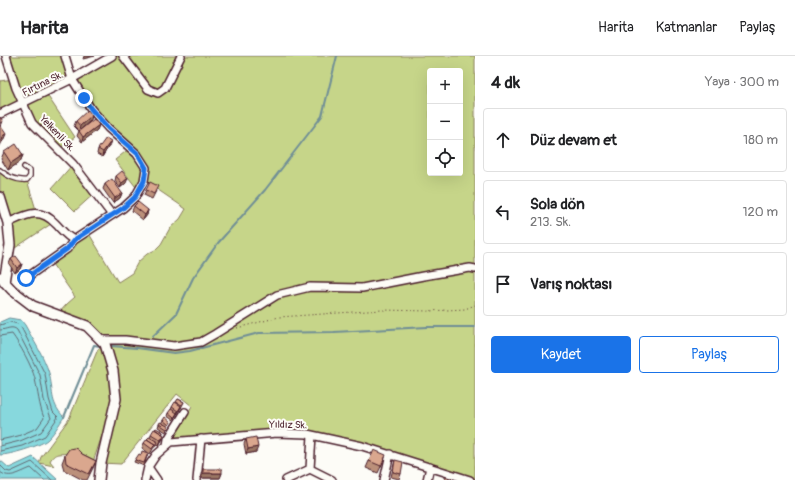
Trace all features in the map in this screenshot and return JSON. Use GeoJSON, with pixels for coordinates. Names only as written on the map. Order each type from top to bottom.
{"type":"FeatureCollection","features":[{"type":"Feature","properties":{"kind":"main road"},"geometry":{"type":"LineString","coordinates":[[0,197],[10,244],[2,279],[12,290],[33,306],[88,326],[102,341],[113,371],[116,399],[101,463],[99,480]]}},
{"type":"Feature","properties":{"kind":"street","name":"Yelkenli Sk."},"geometry":{"type":"LineString","coordinates":[[6,56],[16,88],[32,122],[74,164],[112,215]]}},
{"type":"Feature","properties":{"kind":"street"},"geometry":{"type":"LineString","coordinates":[[26,278],[67,249],[74,240],[123,208],[135,197],[144,181],[146,168],[138,154],[108,128],[91,109],[72,79],[65,56]]}},
{"type":"Feature","properties":{"kind":"street","name":"Fırtına Sk."},"geometry":{"type":"LineString","coordinates":[[0,114],[72,79],[112,56]]}},
{"type":"Feature","properties":{"kind":"street"},"geometry":{"type":"LineString","coordinates":[[123,56],[148,89],[158,93],[165,88],[181,56]]}},
{"type":"Feature","properties":{"kind":"street"},"geometry":{"type":"LineString","coordinates":[[4,218],[37,213],[45,215],[54,222],[67,237],[74,240]]}},
{"type":"Feature","properties":{"kind":"street"},"geometry":{"type":"LineString","coordinates":[[102,341],[125,340],[174,346],[200,342],[277,295],[310,287],[362,288],[470,268],[475,269]]}},
{"type":"Feature","properties":{"kind":"street"},"geometry":{"type":"LineString","coordinates":[[145,480],[148,467],[156,455],[167,445],[168,440],[185,412]]}},
{"type":"Feature","properties":{"kind":"street","name":"Yıldız Sk."},"geometry":{"type":"LineString","coordinates":[[167,445],[171,442],[277,433],[312,435],[390,454],[470,480]]}},
{"type":"Feature","properties":{"kind":"street"},"geometry":{"type":"LineString","coordinates":[[310,469],[312,435]]}},
{"type":"Feature","properties":{"kind":"street"},"geometry":{"type":"LineString","coordinates":[[196,480],[201,439]]}},
{"type":"Feature","properties":{"kind":"street"},"geometry":{"type":"LineString","coordinates":[[384,480],[390,454]]}},
{"type":"Feature","properties":{"kind":"street"},"geometry":{"type":"LineString","coordinates":[[148,467],[157,480]]}},
{"type":"Feature","properties":{"kind":"street"},"geometry":{"type":"LineString","coordinates":[[428,480],[430,467]]}},
{"type":"Feature","properties":{"kind":"street"},"geometry":{"type":"LineString","coordinates":[[286,480],[310,469]]}},
{"type":"Feature","properties":{"kind":"street"},"geometry":{"type":"LineString","coordinates":[[310,469],[332,480]]}},
{"type":"Feature","properties":{"kind":"lane"},"geometry":{"type":"LineString","coordinates":[[0,170],[13,179],[20,181],[27,180],[30,176],[30,171],[24,167]]}},
{"type":"Feature","properties":{"kind":"path"},"geometry":{"type":"LineString","coordinates":[[231,330],[279,317],[382,310],[429,311],[464,309],[475,305]]}},
{"type":"Feature","properties":{"kind":"green space"},"geometry":{"type":"Polygon","coordinates":[[[6,56],[65,56],[72,79],[45,92],[75,137],[59,149],[32,123],[22,103],[0,114],[0,81],[13,79],[6,56]]]}},
{"type":"Feature","properties":{"kind":"green space"},"geometry":{"type":"Polygon","coordinates":[[[112,56],[475,56],[475,480],[470,480],[307,434],[171,442],[192,406],[177,394],[121,464],[101,463],[116,399],[105,344],[87,326],[57,315],[75,297],[50,261],[88,232],[118,282],[132,273],[138,262],[161,244],[170,228],[180,219],[186,209],[145,181],[139,191],[115,160],[130,148],[108,128],[72,79],[112,56]]]}},
{"type":"Feature","properties":{"kind":"green space"},"geometry":{"type":"Polygon","coordinates":[[[73,164],[96,192],[75,211],[52,188],[73,164]]]}},
{"type":"Feature","properties":{"kind":"green space"},"geometry":{"type":"Polygon","coordinates":[[[4,173],[13,179],[27,180],[37,213],[54,222],[9,252],[0,197],[0,174],[4,173]]]}},
{"type":"Feature","properties":{"kind":"green space"},"geometry":{"type":"Polygon","coordinates":[[[101,347],[106,359],[112,387],[111,409],[93,462],[72,452],[57,454],[54,456],[50,461],[54,466],[39,463],[41,457],[69,419],[98,349],[101,347]]]}},
{"type":"Feature","properties":{"kind":"water"},"geometry":{"type":"Polygon","coordinates":[[[9,318],[21,320],[38,348],[49,373],[54,401],[59,412],[64,417],[47,440],[25,450],[0,455],[0,322],[9,318]]]}},
{"type":"Feature","properties":{"kind":"water"},"geometry":{"type":"Polygon","coordinates":[[[33,457],[58,480],[0,480],[0,460],[9,468],[33,457]]]}},
{"type":"Feature","properties":{"kind":"building"},"geometry":{"type":"Polygon","coordinates":[[[88,110],[92,115],[80,126],[76,121],[88,110]]]}},
{"type":"Feature","properties":{"kind":"building"},"geometry":{"type":"Polygon","coordinates":[[[94,119],[99,125],[83,137],[79,131],[94,119]]]}},
{"type":"Feature","properties":{"kind":"building"},"geometry":{"type":"Polygon","coordinates":[[[0,125],[6,134],[2,136],[3,138],[0,140],[0,125]]]}},
{"type":"Feature","properties":{"kind":"building"},"geometry":{"type":"Polygon","coordinates":[[[106,138],[111,141],[103,152],[98,149],[106,138]]]}},
{"type":"Feature","properties":{"kind":"building"},"geometry":{"type":"Polygon","coordinates":[[[16,144],[23,155],[11,163],[4,152],[16,144]]]}},
{"type":"Feature","properties":{"kind":"building"},"geometry":{"type":"Polygon","coordinates":[[[122,171],[128,178],[122,183],[116,176],[122,171]]]}},
{"type":"Feature","properties":{"kind":"building"},"geometry":{"type":"Polygon","coordinates":[[[112,179],[122,193],[115,198],[105,184],[112,179]]]}},
{"type":"Feature","properties":{"kind":"building"},"geometry":{"type":"Polygon","coordinates":[[[150,182],[158,186],[154,194],[146,190],[150,182]]]}},
{"type":"Feature","properties":{"kind":"building"},"geometry":{"type":"Polygon","coordinates":[[[138,202],[148,210],[145,215],[134,206],[138,202]]]}},
{"type":"Feature","properties":{"kind":"building"},"geometry":{"type":"Polygon","coordinates":[[[16,256],[22,264],[17,268],[11,259],[16,256]]]}},
{"type":"Feature","properties":{"kind":"building"},"geometry":{"type":"Polygon","coordinates":[[[178,399],[184,402],[182,405],[176,402],[178,399]]]}},
{"type":"Feature","properties":{"kind":"building"},"geometry":{"type":"Polygon","coordinates":[[[175,402],[181,406],[178,411],[172,407],[175,402]]]}},
{"type":"Feature","properties":{"kind":"building"},"geometry":{"type":"Polygon","coordinates":[[[171,409],[177,413],[174,418],[168,413],[171,409]]]}},
{"type":"Feature","properties":{"kind":"building"},"geometry":{"type":"Polygon","coordinates":[[[165,417],[171,422],[169,425],[163,420],[165,417]]]}},
{"type":"Feature","properties":{"kind":"building"},"geometry":{"type":"Polygon","coordinates":[[[160,422],[169,427],[167,429],[159,424],[160,422]]]}},
{"type":"Feature","properties":{"kind":"building"},"geometry":{"type":"Polygon","coordinates":[[[156,428],[163,432],[162,434],[155,429],[156,428]]]}},
{"type":"Feature","properties":{"kind":"building"},"geometry":{"type":"Polygon","coordinates":[[[154,429],[164,435],[161,440],[151,434],[154,429]]]}},
{"type":"Feature","properties":{"kind":"building"},"geometry":{"type":"Polygon","coordinates":[[[149,437],[158,442],[156,445],[147,439],[149,437]]]}},
{"type":"Feature","properties":{"kind":"building"},"geometry":{"type":"Polygon","coordinates":[[[256,437],[258,447],[248,449],[246,439],[256,437]]]}},
{"type":"Feature","properties":{"kind":"building"},"geometry":{"type":"Polygon","coordinates":[[[147,439],[155,444],[152,449],[144,443],[147,439]]]}},
{"type":"Feature","properties":{"kind":"building"},"geometry":{"type":"Polygon","coordinates":[[[74,448],[96,461],[89,474],[66,463],[65,455],[69,449],[74,448]]]}},
{"type":"Feature","properties":{"kind":"building"},"geometry":{"type":"Polygon","coordinates":[[[374,450],[386,455],[381,466],[369,461],[374,450]]]}},
{"type":"Feature","properties":{"kind":"building"},"geometry":{"type":"Polygon","coordinates":[[[142,451],[148,453],[144,463],[135,460],[139,454],[141,455],[142,451]]]}},
{"type":"Feature","properties":{"kind":"building"},"geometry":{"type":"Polygon","coordinates":[[[395,460],[403,462],[401,474],[393,472],[395,460]]]}},
{"type":"Feature","properties":{"kind":"building"},"geometry":{"type":"Polygon","coordinates":[[[203,469],[222,469],[222,473],[203,473],[203,469]]]}},
{"type":"Feature","properties":{"kind":"building"},"geometry":{"type":"Polygon","coordinates":[[[445,477],[455,480],[445,480],[445,477]]]}},
{"type":"Feature","properties":{"kind":"waterway"},"geometry":{"type":"LineString","coordinates":[[153,336],[176,314],[193,278],[218,243],[265,190],[322,116],[337,56]]}},
{"type":"Feature","properties":{"kind":"waterway"},"geometry":{"type":"LineString","coordinates":[[111,346],[174,353],[190,351],[259,333],[334,332],[427,327],[475,327]]}},
{"type":"Feature","properties":{"kind":"waterway"},"geometry":{"type":"LineString","coordinates":[[64,417],[94,345],[100,346]]}},
{"type":"Feature","properties":{"kind":"route"},"geometry":{"type":"LineString","coordinates":[[26,278],[67,249],[74,240],[84,235],[123,208],[135,197],[144,181],[146,168],[138,154],[108,128],[91,109],[84,98]]}}]}
